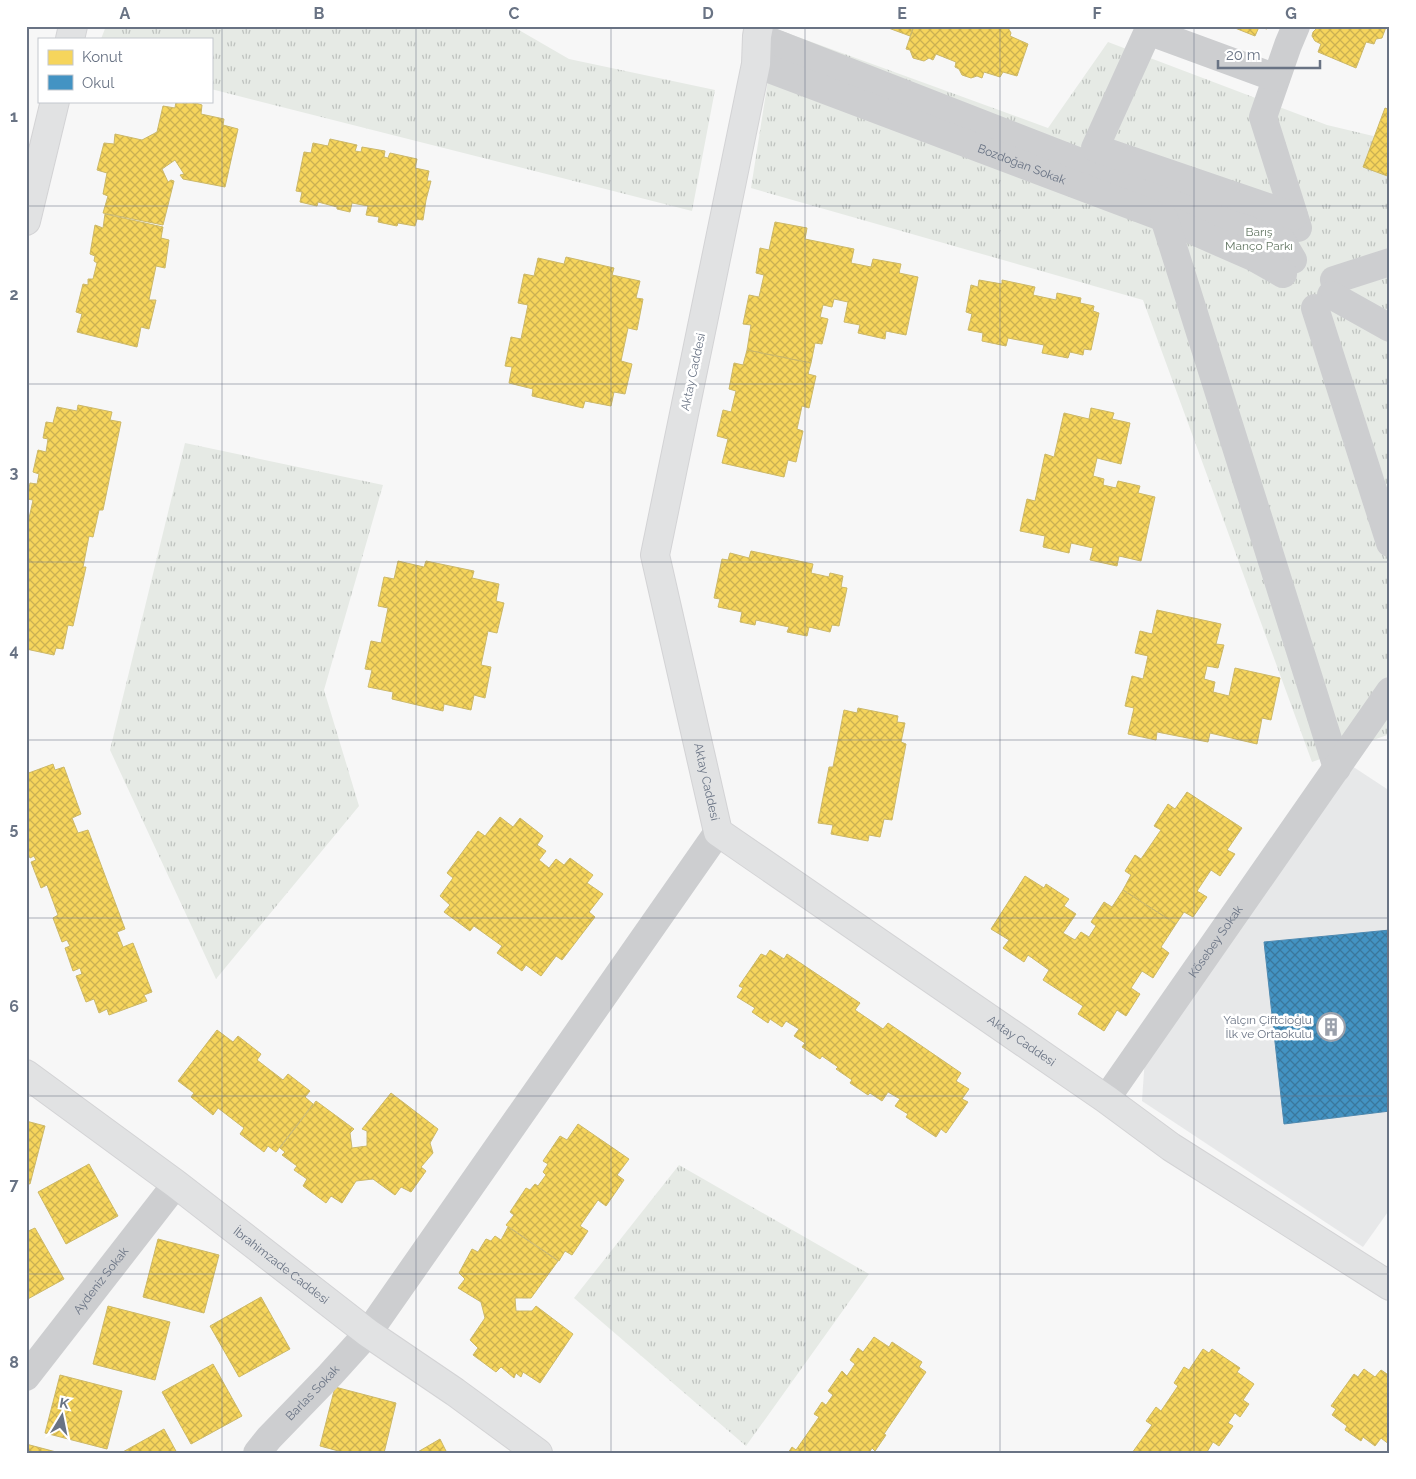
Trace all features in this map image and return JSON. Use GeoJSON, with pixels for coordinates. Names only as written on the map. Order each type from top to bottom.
{"type":"FeatureCollection","features":[{"type":"Feature","properties":{"kind":"main road","name":"Aktay Caddesi"},"geometry":{"type":"LineString","coordinates":[[758,31],[756,64],[655,554],[718,832],[1106,1099],[1171,1147],[1390,1286]]}},
{"type":"Feature","properties":{"kind":"main road"},"geometry":{"type":"LineString","coordinates":[[26,221],[55,102]]}},
{"type":"Feature","properties":{"kind":"main road","name":"İbrahimzade Caddesi"},"geometry":{"type":"LineString","coordinates":[[26,1074],[176,1184],[368,1333],[455,1392],[532,1451]]}},
{"type":"Feature","properties":{"kind":"street"},"geometry":{"type":"LineString","coordinates":[[758,31],[1133,183],[1280,238],[1294,263]]}},
{"type":"Feature","properties":{"kind":"street"},"geometry":{"type":"LineString","coordinates":[[1276,78],[1148,31],[1095,148],[1294,216]]}},
{"type":"Feature","properties":{"kind":"street"},"geometry":{"type":"LineString","coordinates":[[1292,36],[1263,117],[1294,216],[1294,263]]}},
{"type":"Feature","properties":{"kind":"street","name":"Bozdoğan Sokak"},"geometry":{"type":"LineString","coordinates":[[756,64],[1164,218],[1255,258],[1294,263]]}},
{"type":"Feature","properties":{"kind":"street"},"geometry":{"type":"LineString","coordinates":[[1164,218],[1332,775]]}},
{"type":"Feature","properties":{"kind":"street"},"geometry":{"type":"LineString","coordinates":[[1327,295],[1390,262]]}},
{"type":"Feature","properties":{"kind":"street"},"geometry":{"type":"LineString","coordinates":[[1327,295],[1390,328]]}},
{"type":"Feature","properties":{"kind":"street"},"geometry":{"type":"LineString","coordinates":[[1327,295],[1390,543]]}},
{"type":"Feature","properties":{"kind":"street","name":"Kösebey Sokak"},"geometry":{"type":"LineString","coordinates":[[1106,1099],[1390,691]]}},
{"type":"Feature","properties":{"kind":"street","name":"Barlas Sokak"},"geometry":{"type":"LineString","coordinates":[[257,1453],[368,1333],[718,832]]}},
{"type":"Feature","properties":{"kind":"street","name":"Aydeniz Sokak"},"geometry":{"type":"LineString","coordinates":[[26,1377],[176,1184]]}},
{"type":"Feature","properties":{"kind":"shaded area"},"geometry":{"type":"Polygon","coordinates":[[[1352,766],[1390,791],[1390,1209],[1363,1247],[1142,1101],[1145,1057],[1352,766]]]}},
{"type":"Feature","properties":{"kind":"green space"},"geometry":{"type":"Polygon","coordinates":[[[106,26],[512,26],[569,59],[715,90],[692,211],[212,89],[212,38],[101,38],[106,26]]]}},
{"type":"Feature","properties":{"kind":"green space","name":"Barış Manço Parkı"},"geometry":{"type":"Polygon","coordinates":[[[776,29],[1048,128],[1108,42],[1327,125],[1390,140],[1390,734],[1312,762],[1143,300],[751,188],[776,29]]]}},
{"type":"Feature","properties":{"kind":"green space"},"geometry":{"type":"Polygon","coordinates":[[[185,443],[383,485],[324,690],[359,806],[216,979],[110,750],[185,443]]]}},
{"type":"Feature","properties":{"kind":"green space"},"geometry":{"type":"Polygon","coordinates":[[[679,1165],[869,1274],[746,1446],[574,1298],[679,1165]]]}},
{"type":"Feature","properties":{"kind":"building: Konut"},"geometry":{"type":"Polygon","coordinates":[[[883,26],[914,26],[910,36],[883,26]]]}},
{"type":"Feature","properties":{"kind":"building: Konut"},"geometry":{"type":"Polygon","coordinates":[[[914,26],[982,26],[991,29],[991,26],[1007,26],[1011,33],[1010,36],[1028,44],[1017,76],[1003,72],[1000,77],[984,72],[982,78],[977,76],[971,78],[962,75],[959,69],[955,67],[956,62],[936,54],[933,60],[929,58],[924,61],[913,58],[910,50],[906,49],[914,26]]]}},
{"type":"Feature","properties":{"kind":"building: Konut"},"geometry":{"type":"Polygon","coordinates":[[[1230,26],[1269,26],[1267,29],[1259,27],[1255,36],[1230,26]]]}},
{"type":"Feature","properties":{"kind":"building: Konut"},"geometry":{"type":"Polygon","coordinates":[[[1319,26],[1386,27],[1382,38],[1376,39],[1374,44],[1366,42],[1356,68],[1318,52],[1321,44],[1315,41],[1312,36],[1319,26]]]}},
{"type":"Feature","properties":{"kind":"building: Konut"},"geometry":{"type":"Polygon","coordinates":[[[176,102],[192,102],[202,105],[201,114],[224,119],[223,125],[238,129],[225,187],[183,179],[180,175],[184,174],[175,160],[162,169],[168,182],[174,181],[163,225],[103,213],[108,196],[103,194],[107,173],[97,170],[104,143],[114,144],[115,134],[142,140],[157,132],[163,106],[175,108],[176,102]]]}},
{"type":"Feature","properties":{"kind":"building: Konut"},"geometry":{"type":"Polygon","coordinates":[[[1385,108],[1390,110],[1390,177],[1363,167],[1385,108]]]}},
{"type":"Feature","properties":{"kind":"building: Konut"},"geometry":{"type":"Polygon","coordinates":[[[330,139],[357,145],[355,151],[361,152],[362,147],[385,151],[384,157],[388,158],[390,153],[417,159],[415,168],[429,171],[427,181],[431,181],[423,220],[417,219],[415,226],[398,223],[397,226],[378,222],[379,217],[366,215],[368,206],[352,203],[350,212],[318,202],[317,206],[300,202],[302,192],[296,191],[304,152],[311,153],[313,143],[328,146],[330,139]]]}},
{"type":"Feature","properties":{"kind":"building: Konut"},"geometry":{"type":"Polygon","coordinates":[[[105,214],[163,227],[161,238],[169,240],[165,268],[156,266],[149,300],[156,300],[149,329],[141,327],[137,347],[77,332],[82,314],[76,312],[83,284],[88,285],[88,279],[93,279],[97,263],[94,261],[95,256],[90,254],[95,225],[103,228],[105,214]]]}},
{"type":"Feature","properties":{"kind":"building: Konut"},"geometry":{"type":"Polygon","coordinates":[[[775,222],[807,228],[805,239],[854,249],[851,263],[871,267],[873,259],[901,264],[899,273],[918,277],[906,335],[886,331],[885,339],[858,333],[860,325],[844,322],[848,302],[834,299],[832,307],[823,305],[820,317],[828,319],[822,344],[815,343],[811,363],[747,350],[751,325],[743,324],[749,295],[759,297],[764,275],[756,273],[760,248],[769,250],[775,222]]]}},
{"type":"Feature","properties":{"kind":"building: Konut"},"geometry":{"type":"Polygon","coordinates":[[[566,257],[614,268],[612,275],[640,281],[636,298],[643,299],[637,330],[628,328],[621,361],[632,364],[625,394],[614,392],[611,406],[585,401],[583,408],[532,396],[533,389],[509,383],[512,367],[505,366],[511,337],[521,339],[528,305],[518,303],[524,274],[534,276],[538,258],[564,264],[566,257]]]}},
{"type":"Feature","properties":{"kind":"building: Konut"},"geometry":{"type":"Polygon","coordinates":[[[979,280],[1002,284],[1002,280],[1035,287],[1033,295],[1056,300],[1057,293],[1081,298],[1080,303],[1094,306],[1093,311],[1099,313],[1091,350],[1084,349],[1083,355],[1070,352],[1068,358],[1042,353],[1044,345],[1008,338],[1006,346],[982,341],[983,333],[968,330],[972,314],[966,312],[971,285],[978,287],[979,280]]]}},
{"type":"Feature","properties":{"kind":"building: Konut"},"geometry":{"type":"Polygon","coordinates":[[[747,350],[811,363],[808,374],[816,376],[809,408],[802,406],[797,429],[803,431],[796,462],[788,460],[784,477],[722,463],[728,439],[717,436],[723,410],[731,412],[736,391],[729,389],[734,363],[743,365],[747,350]]]}},
{"type":"Feature","properties":{"kind":"building: Konut"},"geometry":{"type":"Polygon","coordinates":[[[78,405],[112,412],[110,420],[121,422],[103,510],[99,510],[93,537],[89,536],[83,567],[86,567],[73,626],[68,625],[63,649],[56,648],[54,655],[26,649],[26,532],[33,500],[27,499],[30,483],[37,484],[39,474],[33,472],[38,450],[46,452],[48,439],[43,438],[46,422],[53,423],[57,407],[77,411],[78,405]]]}},
{"type":"Feature","properties":{"kind":"building: Konut"},"geometry":{"type":"Polygon","coordinates":[[[1091,408],[1114,413],[1112,419],[1130,423],[1121,464],[1097,458],[1093,476],[1104,479],[1103,485],[1116,488],[1118,481],[1140,486],[1138,493],[1155,497],[1141,561],[1119,556],[1117,566],[1090,560],[1093,548],[1071,543],[1069,553],[1043,547],[1045,536],[1020,531],[1027,499],[1035,501],[1045,454],[1054,457],[1064,413],[1089,419],[1091,408]]]}},
{"type":"Feature","properties":{"kind":"building: Konut"},"geometry":{"type":"Polygon","coordinates":[[[751,551],[813,564],[811,573],[829,577],[830,573],[843,576],[841,587],[847,588],[839,626],[832,625],[830,632],[809,627],[807,636],[787,632],[789,627],[756,620],[755,625],[740,622],[742,612],[718,607],[720,599],[714,598],[722,559],[728,560],[730,553],[749,558],[751,551]]]}},
{"type":"Feature","properties":{"kind":"building: Konut"},"geometry":{"type":"Polygon","coordinates":[[[398,561],[424,567],[426,561],[474,571],[472,578],[499,584],[496,601],[504,603],[497,633],[488,631],[481,665],[491,667],[485,698],[474,695],[471,710],[444,704],[443,711],[392,699],[393,692],[368,687],[372,670],[365,669],[371,641],[381,643],[388,608],[378,606],[384,577],[394,579],[398,561]]]}},
{"type":"Feature","properties":{"kind":"building: Konut"},"geometry":{"type":"Polygon","coordinates":[[[1157,610],[1221,624],[1216,644],[1224,645],[1218,668],[1207,666],[1204,679],[1215,682],[1213,692],[1229,696],[1235,668],[1280,678],[1271,720],[1262,718],[1257,744],[1210,733],[1208,742],[1157,732],[1156,740],[1128,734],[1134,708],[1125,706],[1132,676],[1143,679],[1148,656],[1135,653],[1140,631],[1152,634],[1157,610]]]}},
{"type":"Feature","properties":{"kind":"building: Konut"},"geometry":{"type":"Polygon","coordinates":[[[858,708],[898,716],[897,722],[905,723],[901,742],[906,744],[892,820],[884,819],[880,837],[869,835],[868,841],[831,834],[833,825],[818,823],[829,767],[833,767],[844,710],[857,713],[858,708]]]}},
{"type":"Feature","properties":{"kind":"building: Konut"},"geometry":{"type":"Polygon","coordinates":[[[53,764],[55,770],[64,767],[81,814],[72,818],[78,833],[88,830],[125,929],[117,932],[123,947],[133,943],[152,992],[144,995],[147,1001],[109,1015],[107,1009],[99,1013],[94,999],[86,1002],[76,976],[82,974],[80,968],[73,971],[65,948],[70,946],[67,940],[62,942],[53,918],[58,915],[47,885],[41,888],[31,862],[36,860],[34,856],[30,858],[26,849],[26,774],[53,764]]]}},
{"type":"Feature","properties":{"kind":"building: Konut"},"geometry":{"type":"Polygon","coordinates":[[[1187,792],[1242,828],[1227,850],[1235,854],[1220,876],[1211,870],[1197,891],[1207,897],[1193,917],[1184,912],[1176,924],[1123,890],[1131,875],[1125,871],[1135,855],[1141,859],[1161,830],[1154,826],[1168,804],[1175,809],[1187,792]]]}},
{"type":"Feature","properties":{"kind":"building: Konut"},"geometry":{"type":"Polygon","coordinates":[[[500,817],[513,827],[520,818],[543,836],[537,845],[546,851],[539,860],[549,868],[556,859],[564,865],[570,858],[593,875],[587,883],[603,894],[589,912],[595,917],[562,960],[556,956],[541,976],[526,965],[522,971],[497,953],[502,946],[474,926],[470,931],[444,912],[450,905],[440,896],[453,878],[447,873],[478,831],[485,836],[500,817]]]}},
{"type":"Feature","properties":{"kind":"building: Konut"},"geometry":{"type":"Polygon","coordinates":[[[1025,876],[1044,888],[1046,884],[1069,899],[1064,906],[1076,914],[1063,933],[1075,940],[1081,932],[1089,937],[1096,926],[1091,922],[1104,902],[1112,907],[1123,890],[1176,924],[1161,947],[1169,953],[1153,978],[1142,971],[1131,988],[1140,994],[1126,1016],[1117,1010],[1104,1031],[1078,1014],[1083,1006],[1043,980],[1049,970],[1028,955],[1024,962],[1003,948],[1009,940],[991,929],[1025,876]]]}},
{"type":"Feature","properties":{"kind":"building: Konut"},"geometry":{"type":"Polygon","coordinates":[[[770,950],[784,959],[787,954],[860,1003],[855,1010],[883,1029],[888,1023],[961,1073],[956,1081],[969,1089],[962,1099],[968,1102],[946,1133],[941,1129],[936,1137],[906,1117],[908,1114],[895,1106],[900,1099],[888,1092],[882,1101],[870,1093],[868,1095],[850,1083],[852,1080],[836,1069],[838,1067],[822,1056],[820,1059],[802,1047],[805,1043],[794,1036],[799,1029],[786,1021],[782,1027],[770,1019],[768,1023],[752,1012],[755,1008],[737,997],[743,988],[739,986],[761,954],[766,956],[770,950]]]}},
{"type":"Feature","properties":{"kind":"building: Konut"},"geometry":{"type":"Polygon","coordinates":[[[217,1030],[233,1042],[238,1036],[261,1054],[257,1060],[283,1080],[288,1074],[310,1091],[305,1097],[313,1104],[276,1152],[268,1146],[264,1152],[240,1134],[244,1128],[218,1108],[213,1115],[191,1097],[194,1093],[178,1081],[217,1030]]]}},
{"type":"Feature","properties":{"kind":"building: Konut"},"geometry":{"type":"Polygon","coordinates":[[[391,1093],[438,1129],[430,1143],[433,1153],[421,1167],[426,1171],[411,1192],[401,1187],[395,1195],[373,1179],[356,1181],[342,1203],[331,1196],[326,1203],[303,1186],[307,1179],[294,1170],[297,1166],[282,1155],[285,1152],[280,1148],[316,1101],[354,1129],[350,1133],[352,1148],[367,1146],[367,1131],[362,1129],[391,1093]]]}},
{"type":"Feature","properties":{"kind":"building: Konut"},"geometry":{"type":"Polygon","coordinates":[[[26,1121],[45,1126],[30,1184],[26,1183],[26,1121]]]}},
{"type":"Feature","properties":{"kind":"building: Konut"},"geometry":{"type":"Polygon","coordinates":[[[578,1124],[629,1159],[617,1175],[624,1180],[606,1206],[598,1200],[580,1226],[588,1231],[572,1255],[565,1251],[559,1261],[506,1225],[514,1215],[510,1212],[526,1188],[530,1190],[535,1184],[538,1186],[546,1175],[543,1172],[548,1164],[543,1161],[560,1136],[567,1140],[578,1124]]]}},
{"type":"Feature","properties":{"kind":"building: Konut"},"geometry":{"type":"Polygon","coordinates":[[[89,1164],[118,1216],[66,1244],[38,1192],[89,1164]]]}},
{"type":"Feature","properties":{"kind":"building: Konut"},"geometry":{"type":"Polygon","coordinates":[[[508,1227],[558,1261],[531,1298],[515,1298],[516,1311],[532,1311],[536,1306],[573,1334],[540,1383],[523,1372],[521,1377],[516,1373],[514,1378],[501,1367],[496,1372],[473,1355],[478,1348],[470,1340],[485,1318],[481,1302],[458,1288],[465,1279],[459,1273],[472,1249],[478,1252],[486,1239],[491,1241],[495,1236],[501,1240],[508,1227]]]}},
{"type":"Feature","properties":{"kind":"building: Konut"},"geometry":{"type":"Polygon","coordinates":[[[35,1228],[64,1279],[26,1300],[26,1232],[35,1228]]]}},
{"type":"Feature","properties":{"kind":"building: Konut"},"geometry":{"type":"Polygon","coordinates":[[[158,1239],[219,1255],[204,1313],[143,1297],[158,1239]]]}},
{"type":"Feature","properties":{"kind":"building: Konut"},"geometry":{"type":"Polygon","coordinates":[[[261,1297],[290,1349],[239,1377],[210,1326],[261,1297]]]}},
{"type":"Feature","properties":{"kind":"building: Konut"},"geometry":{"type":"Polygon","coordinates":[[[108,1306],[170,1322],[155,1380],[93,1364],[108,1306]]]}},
{"type":"Feature","properties":{"kind":"building: Konut"},"geometry":{"type":"Polygon","coordinates":[[[874,1337],[889,1347],[892,1342],[922,1362],[919,1367],[926,1372],[884,1434],[886,1435],[875,1451],[872,1448],[869,1453],[788,1453],[792,1447],[796,1450],[819,1417],[814,1414],[822,1402],[826,1405],[833,1395],[828,1391],[842,1371],[847,1376],[855,1364],[850,1360],[858,1348],[863,1352],[874,1337]]]}},
{"type":"Feature","properties":{"kind":"building: Konut"},"geometry":{"type":"Polygon","coordinates":[[[1203,1349],[1209,1353],[1212,1349],[1240,1368],[1237,1372],[1254,1384],[1243,1400],[1249,1404],[1240,1417],[1235,1413],[1228,1423],[1233,1426],[1219,1446],[1213,1442],[1208,1453],[1132,1453],[1152,1425],[1146,1421],[1156,1407],[1161,1411],[1178,1386],[1174,1383],[1184,1367],[1189,1370],[1203,1349]]]}},
{"type":"Feature","properties":{"kind":"building: Konut"},"geometry":{"type":"Polygon","coordinates":[[[213,1364],[242,1416],[191,1444],[162,1392],[213,1364]]]}},
{"type":"Feature","properties":{"kind":"building: Konut"},"geometry":{"type":"Polygon","coordinates":[[[1364,1369],[1375,1377],[1381,1370],[1390,1376],[1390,1445],[1381,1438],[1375,1446],[1363,1437],[1361,1441],[1345,1430],[1347,1426],[1332,1415],[1336,1409],[1331,1406],[1354,1374],[1358,1377],[1364,1369]]]}},
{"type":"Feature","properties":{"kind":"building: Konut"},"geometry":{"type":"Polygon","coordinates":[[[60,1375],[122,1391],[107,1449],[45,1433],[60,1375]]]}},
{"type":"Feature","properties":{"kind":"building: Konut"},"geometry":{"type":"Polygon","coordinates":[[[335,1387],[396,1403],[384,1453],[346,1453],[320,1446],[335,1387]]]}},
{"type":"Feature","properties":{"kind":"building: Konut"},"geometry":{"type":"Polygon","coordinates":[[[164,1429],[177,1453],[121,1453],[164,1429]]]}},
{"type":"Feature","properties":{"kind":"building: Konut"},"geometry":{"type":"Polygon","coordinates":[[[440,1439],[447,1453],[416,1453],[440,1439]]]}},
{"type":"Feature","properties":{"kind":"building: Konut"},"geometry":{"type":"Polygon","coordinates":[[[26,1444],[60,1453],[26,1453],[26,1444]]]}},
{"type":"Feature","properties":{"kind":"building: Okul","name":"Yalçın Çiftcioğlu İlk ve Ortaokulu"},"geometry":{"type":"Polygon","coordinates":[[[1390,930],[1390,1111],[1284,1124],[1264,942],[1390,930]]]}},
{"type":"Feature","properties":{"kind":"place","name":"Yalçın Çiftcioğlu İlk ve Ortaokulu"},"geometry":{"type":"Point","coordinates":[1331,1027]}}]}
